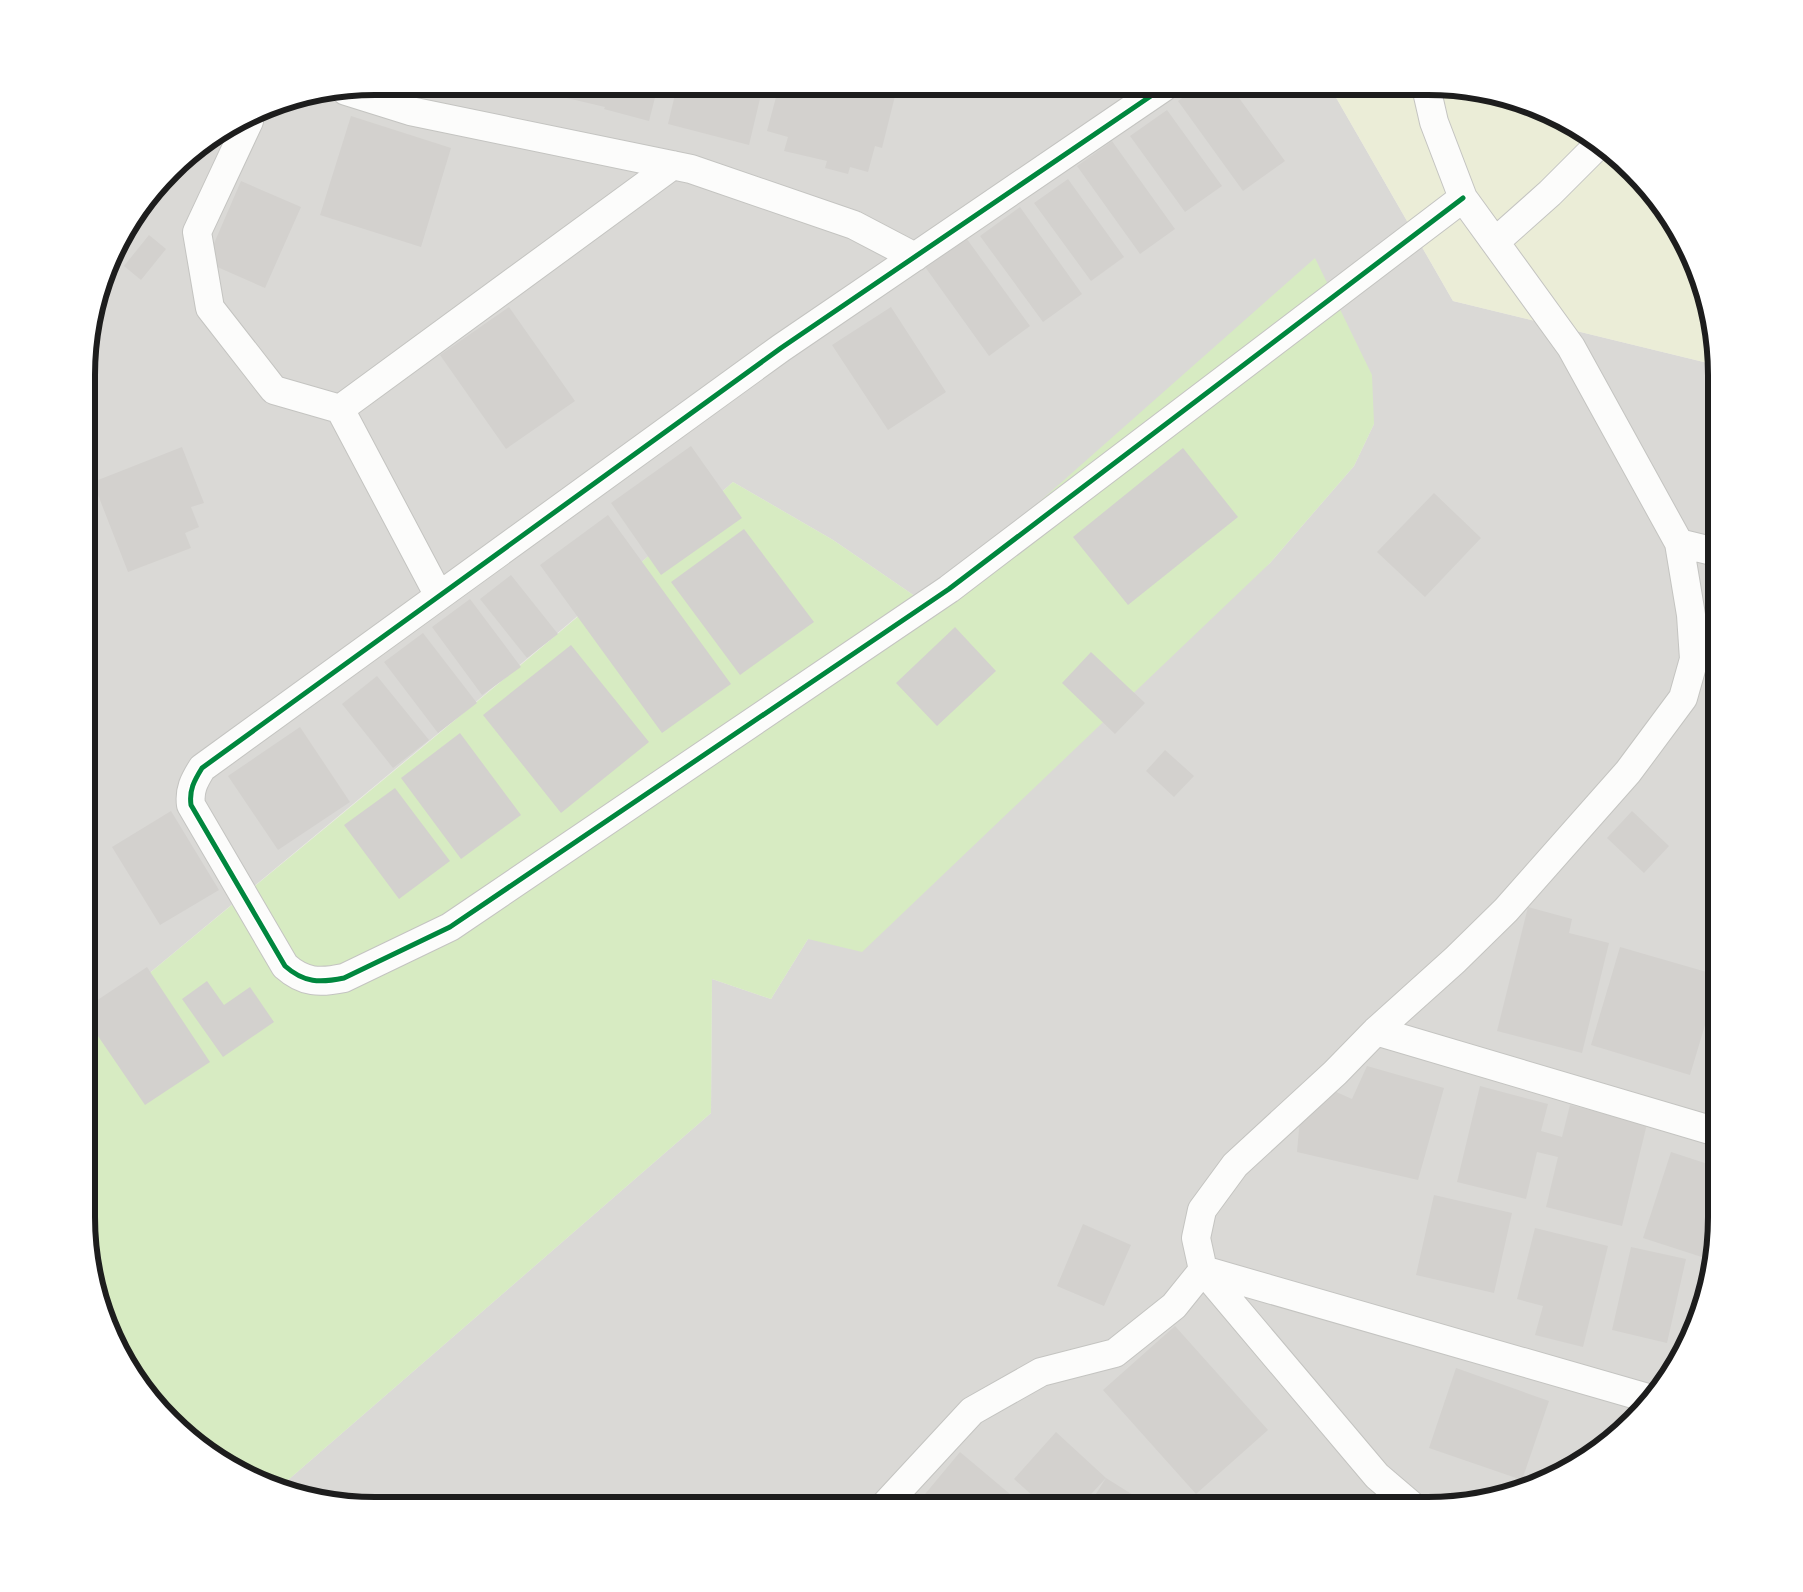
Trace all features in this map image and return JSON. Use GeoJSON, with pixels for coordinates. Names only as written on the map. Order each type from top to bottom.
{"type":"FeatureCollection","features":[{"type":"Feature","properties":{"kind":"street"},"geometry":{"type":"LineString","coordinates":[[1152,95],[781,348],[202,768],[191,788],[191,805],[286,966],[296,974],[312,981],[329,981],[344,978],[450,927],[949,589],[1463,198]]}},
{"type":"Feature","properties":{"kind":"street"},"geometry":{"type":"LineString","coordinates":[[1402,1497],[1377,1476],[1203,1270],[1196,1238],[1202,1210],[1235,1165],[1335,1073],[1376,1031],[1455,960],[1506,910],[1628,772],[1683,698],[1694,659],[1691,615],[1679,543],[1571,347],[1463,198],[1434,122],[1428,95]]}},
{"type":"Feature","properties":{"kind":"street"},"geometry":{"type":"LineString","coordinates":[[361,96],[410,111],[692,169],[854,225],[915,257]]}},
{"type":"Feature","properties":{"kind":"street"},"geometry":{"type":"LineString","coordinates":[[246,127],[197,232],[210,308],[274,390],[340,409],[439,596]]}},
{"type":"Feature","properties":{"kind":"street"},"geometry":{"type":"LineString","coordinates":[[1495,242],[1550,193],[1593,150]]}},
{"type":"Feature","properties":{"kind":"street"},"geometry":{"type":"LineString","coordinates":[[340,409],[673,165]]}},
{"type":"Feature","properties":{"kind":"street"},"geometry":{"type":"LineString","coordinates":[[1679,543],[1708,550]]}},
{"type":"Feature","properties":{"kind":"street"},"geometry":{"type":"LineString","coordinates":[[1376,1031],[1708,1129]]}},
{"type":"Feature","properties":{"kind":"street"},"geometry":{"type":"LineString","coordinates":[[1203,1270],[1642,1396]]}},
{"type":"Feature","properties":{"kind":"street"},"geometry":{"type":"LineString","coordinates":[[893,1497],[972,1411],[1041,1372],[1115,1354],[1174,1306],[1203,1270]]}},
{"type":"Feature","properties":{"kind":"shaded area"},"geometry":{"type":"Polygon","coordinates":[[[375,95],[1335,95],[1453,301],[1707,363],[1708,1217],[1703,1271],[1693,1307],[1679,1341],[1661,1372],[1626,1415],[1583,1450],[1535,1476],[1482,1492],[1464,1495],[1428,1497],[375,1497],[339,1495],[286,1482],[711,1113],[712,979],[771,999],[808,939],[1270,563],[1354,466],[1374,424],[925,603],[833,540],[733,482],[657,549],[95,1018],[95,375],[97,339],[100,321],[116,268],[142,220],[177,177],[220,142],[251,124],[285,110],[339,97],[375,95]]]}},
{"type":"Feature","properties":{"kind":"green space"},"geometry":{"type":"Polygon","coordinates":[[[1335,95],[1428,95],[1482,100],[1535,116],[1583,142],[1626,177],[1650,205],[1670,235],[1687,268],[1693,285],[1703,321],[1707,363],[1453,301],[1335,95]]]}},
{"type":"Feature","properties":{"kind":"green space"},"geometry":{"type":"Polygon","coordinates":[[[1315,258],[1372,375],[1374,424],[1354,466],[1270,563],[862,952],[808,939],[771,999],[712,979],[711,1113],[286,1482],[251,1468],[220,1450],[177,1415],[142,1372],[124,1341],[110,1307],[100,1271],[95,1217],[95,1018],[493,689],[733,482],[833,540],[925,603],[1315,258]]]}},
{"type":"Feature","properties":{"kind":"building"},"geometry":{"type":"Polygon","coordinates":[[[554,95],[656,95],[649,121],[604,109],[605,107],[554,95]]]}},
{"type":"Feature","properties":{"kind":"building"},"geometry":{"type":"Polygon","coordinates":[[[675,95],[761,95],[749,145],[668,124],[675,95]]]}},
{"type":"Feature","properties":{"kind":"building"},"geometry":{"type":"Polygon","coordinates":[[[777,95],[895,96],[882,148],[875,146],[868,172],[850,167],[848,174],[825,168],[827,161],[784,151],[788,137],[767,131],[777,95]]]}},
{"type":"Feature","properties":{"kind":"building"},"geometry":{"type":"Polygon","coordinates":[[[1187,95],[1237,95],[1285,161],[1243,191],[1178,101],[1187,95]]]}},
{"type":"Feature","properties":{"kind":"building"},"geometry":{"type":"Polygon","coordinates":[[[1167,110],[1222,186],[1185,212],[1130,136],[1167,110]]]}},
{"type":"Feature","properties":{"kind":"building"},"geometry":{"type":"Polygon","coordinates":[[[351,116],[451,148],[421,247],[320,215],[351,116]]]}},
{"type":"Feature","properties":{"kind":"building"},"geometry":{"type":"Polygon","coordinates":[[[1112,141],[1175,229],[1140,254],[1077,166],[1112,141]]]}},
{"type":"Feature","properties":{"kind":"building"},"geometry":{"type":"Polygon","coordinates":[[[1068,179],[1124,257],[1091,281],[1034,203],[1068,179]]]}},
{"type":"Feature","properties":{"kind":"building"},"geometry":{"type":"Polygon","coordinates":[[[241,181],[301,207],[265,288],[206,262],[241,181]]]}},
{"type":"Feature","properties":{"kind":"building"},"geometry":{"type":"Polygon","coordinates":[[[1020,207],[1082,294],[1043,322],[980,236],[1020,207]]]}},
{"type":"Feature","properties":{"kind":"building"},"geometry":{"type":"Polygon","coordinates":[[[149,235],[166,249],[141,280],[124,266],[149,235]]]}},
{"type":"Feature","properties":{"kind":"building"},"geometry":{"type":"Polygon","coordinates":[[[964,235],[1030,326],[989,356],[923,264],[964,235]]]}},
{"type":"Feature","properties":{"kind":"building"},"geometry":{"type":"Polygon","coordinates":[[[509,307],[575,401],[506,449],[440,355],[509,307]]]}},
{"type":"Feature","properties":{"kind":"building"},"geometry":{"type":"Polygon","coordinates":[[[891,307],[946,392],[888,430],[832,345],[891,307]]]}},
{"type":"Feature","properties":{"kind":"building"},"geometry":{"type":"Polygon","coordinates":[[[691,446],[742,518],[661,575],[611,503],[691,446]]]}},
{"type":"Feature","properties":{"kind":"building"},"geometry":{"type":"Polygon","coordinates":[[[182,447],[204,503],[191,507],[199,527],[185,533],[191,548],[128,572],[95,487],[95,481],[182,447]]]}},
{"type":"Feature","properties":{"kind":"building"},"geometry":{"type":"Polygon","coordinates":[[[1183,448],[1238,517],[1128,605],[1073,537],[1183,448]]]}},
{"type":"Feature","properties":{"kind":"building"},"geometry":{"type":"Polygon","coordinates":[[[1434,493],[1481,538],[1425,597],[1377,552],[1434,493]]]}},
{"type":"Feature","properties":{"kind":"building"},"geometry":{"type":"Polygon","coordinates":[[[608,515],[731,684],[662,733],[540,565],[608,515]]]}},
{"type":"Feature","properties":{"kind":"building"},"geometry":{"type":"Polygon","coordinates":[[[744,529],[814,622],[740,675],[671,582],[744,529]]]}},
{"type":"Feature","properties":{"kind":"building"},"geometry":{"type":"Polygon","coordinates":[[[511,575],[558,634],[527,658],[480,599],[511,575]]]}},
{"type":"Feature","properties":{"kind":"building"},"geometry":{"type":"Polygon","coordinates":[[[470,599],[521,667],[482,695],[432,627],[470,599]]]}},
{"type":"Feature","properties":{"kind":"building"},"geometry":{"type":"Polygon","coordinates":[[[955,627],[996,671],[937,726],[896,683],[955,627]]]}},
{"type":"Feature","properties":{"kind":"building"},"geometry":{"type":"Polygon","coordinates":[[[423,633],[477,703],[438,733],[384,662],[423,633]]]}},
{"type":"Feature","properties":{"kind":"building"},"geometry":{"type":"Polygon","coordinates":[[[571,645],[649,742],[561,813],[483,715],[571,645]]]}},
{"type":"Feature","properties":{"kind":"building"},"geometry":{"type":"Polygon","coordinates":[[[1091,652],[1145,703],[1115,734],[1062,683],[1091,652]]]}},
{"type":"Feature","properties":{"kind":"building"},"geometry":{"type":"Polygon","coordinates":[[[377,676],[429,740],[393,768],[342,704],[377,676]]]}},
{"type":"Feature","properties":{"kind":"building"},"geometry":{"type":"Polygon","coordinates":[[[300,727],[350,802],[278,850],[228,776],[300,727]]]}},
{"type":"Feature","properties":{"kind":"building"},"geometry":{"type":"Polygon","coordinates":[[[460,733],[521,815],[461,859],[401,778],[460,733]]]}},
{"type":"Feature","properties":{"kind":"building"},"geometry":{"type":"Polygon","coordinates":[[[1165,750],[1194,776],[1174,797],[1146,771],[1165,750]]]}},
{"type":"Feature","properties":{"kind":"building"},"geometry":{"type":"Polygon","coordinates":[[[395,788],[450,861],[399,899],[344,825],[395,788]]]}},
{"type":"Feature","properties":{"kind":"building"},"geometry":{"type":"Polygon","coordinates":[[[171,811],[219,890],[160,925],[112,847],[171,811]]]}},
{"type":"Feature","properties":{"kind":"building"},"geometry":{"type":"Polygon","coordinates":[[[1632,811],[1669,846],[1644,873],[1607,838],[1632,811]]]}},
{"type":"Feature","properties":{"kind":"building"},"geometry":{"type":"Polygon","coordinates":[[[1528,907],[1572,919],[1569,933],[1609,943],[1582,1053],[1497,1031],[1528,907]]]}},
{"type":"Feature","properties":{"kind":"building"},"geometry":{"type":"Polygon","coordinates":[[[1620,947],[1708,972],[1708,1015],[1690,1075],[1591,1045],[1620,947]]]}},
{"type":"Feature","properties":{"kind":"building"},"geometry":{"type":"Polygon","coordinates":[[[147,967],[210,1062],[145,1105],[95,1032],[95,1002],[147,967]]]}},
{"type":"Feature","properties":{"kind":"building"},"geometry":{"type":"Polygon","coordinates":[[[207,981],[224,1005],[250,987],[274,1022],[223,1057],[182,999],[207,981]]]}},
{"type":"Feature","properties":{"kind":"building"},"geometry":{"type":"Polygon","coordinates":[[[1367,1066],[1444,1088],[1418,1180],[1297,1152],[1300,1118],[1334,1091],[1352,1099],[1367,1066]]]}},
{"type":"Feature","properties":{"kind":"building"},"geometry":{"type":"Polygon","coordinates":[[[1480,1086],[1548,1104],[1541,1131],[1562,1137],[1570,1105],[1647,1124],[1622,1226],[1546,1207],[1558,1157],[1537,1152],[1526,1199],[1457,1182],[1480,1086]]]}},
{"type":"Feature","properties":{"kind":"building"},"geometry":{"type":"Polygon","coordinates":[[[1671,1152],[1708,1164],[1708,1217],[1705,1258],[1643,1238],[1671,1152]]]}},
{"type":"Feature","properties":{"kind":"building"},"geometry":{"type":"Polygon","coordinates":[[[1434,1195],[1512,1213],[1494,1293],[1416,1275],[1434,1195]]]}},
{"type":"Feature","properties":{"kind":"building"},"geometry":{"type":"Polygon","coordinates":[[[1083,1224],[1131,1245],[1104,1306],[1057,1286],[1083,1224]]]}},
{"type":"Feature","properties":{"kind":"building"},"geometry":{"type":"Polygon","coordinates":[[[1535,1228],[1608,1246],[1583,1347],[1535,1335],[1543,1306],[1517,1299],[1535,1228]]]}},
{"type":"Feature","properties":{"kind":"building"},"geometry":{"type":"Polygon","coordinates":[[[1631,1247],[1686,1259],[1667,1343],[1612,1330],[1631,1247]]]}},
{"type":"Feature","properties":{"kind":"building"},"geometry":{"type":"Polygon","coordinates":[[[1175,1326],[1268,1430],[1196,1494],[1103,1390],[1175,1326]]]}},
{"type":"Feature","properties":{"kind":"building"},"geometry":{"type":"Polygon","coordinates":[[[1456,1368],[1549,1401],[1522,1480],[1429,1448],[1456,1368]]]}},
{"type":"Feature","properties":{"kind":"building"},"geometry":{"type":"Polygon","coordinates":[[[1056,1432],[1106,1478],[1088,1497],[1034,1497],[1014,1479],[1056,1432]]]}},
{"type":"Feature","properties":{"kind":"building"},"geometry":{"type":"Polygon","coordinates":[[[960,1452],[1013,1497],[923,1497],[960,1452]]]}},
{"type":"Feature","properties":{"kind":"building"},"geometry":{"type":"Polygon","coordinates":[[[1106,1478],[1136,1497],[1094,1497],[1106,1478]]]}},
{"type":"Feature","properties":{"kind":"cycle path"},"geometry":{"type":"LineString","coordinates":[[1152,95],[781,348],[202,768],[193,786],[191,805],[285,966],[306,979],[327,981],[344,978],[450,927],[949,589],[1463,198]]}}]}
